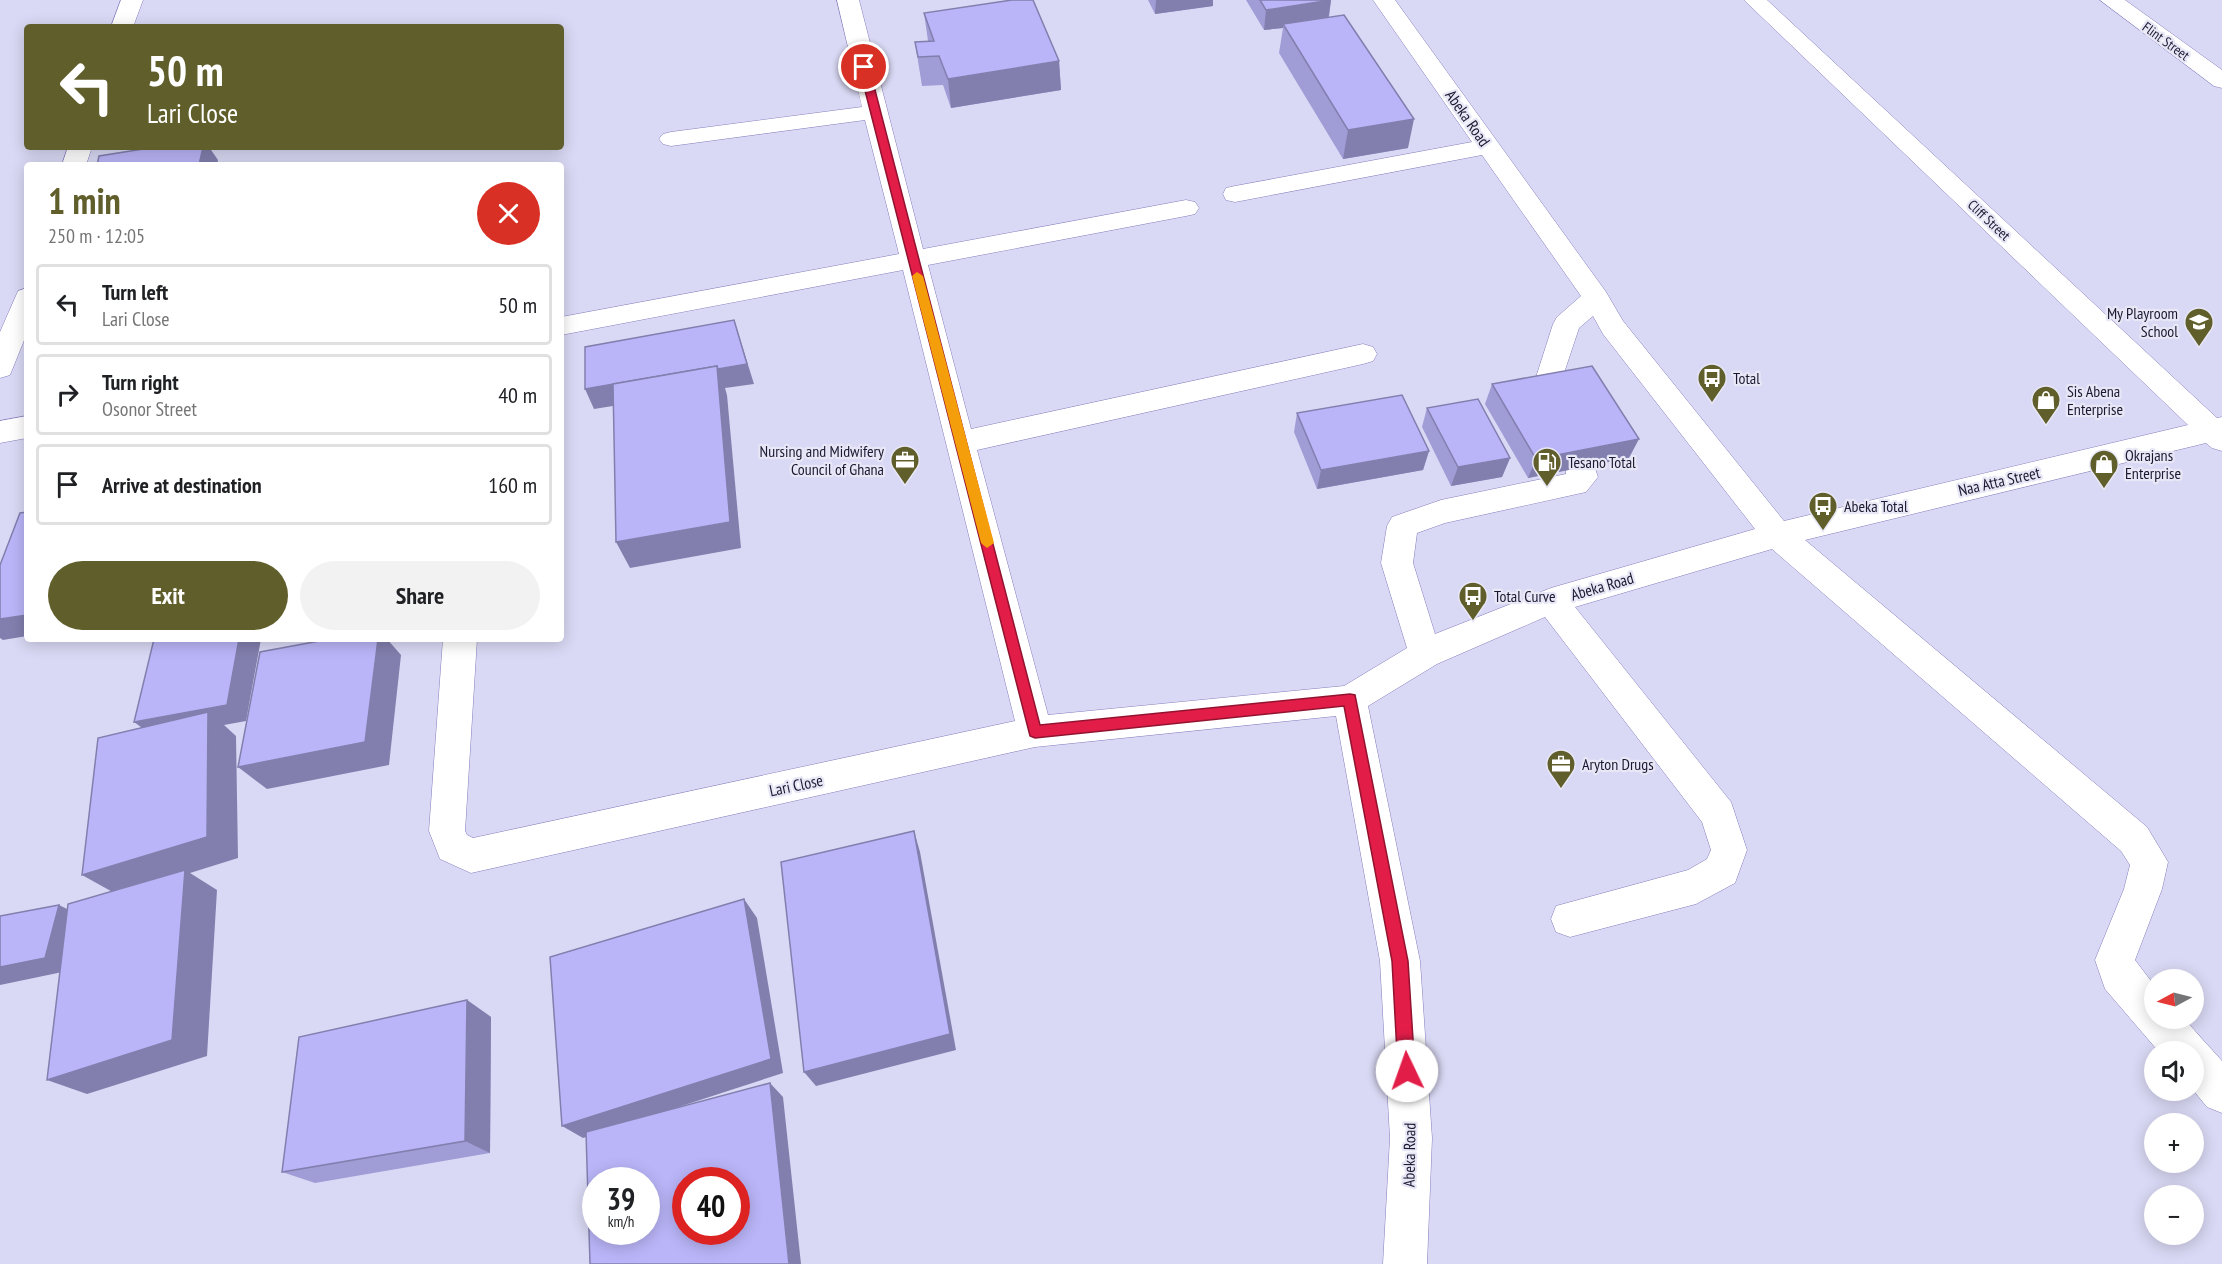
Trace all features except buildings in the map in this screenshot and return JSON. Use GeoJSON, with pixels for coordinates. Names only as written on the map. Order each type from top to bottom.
{"type":"FeatureCollection","features":[{"type":"Feature","properties":{"kind":"street"},"geometry":{"type":"LineString","coordinates":[[123,24],[132,0]]}},
{"type":"Feature","properties":{"kind":"street"},"geometry":{"type":"LineString","coordinates":[[848,0],[1035,732]]}},
{"type":"Feature","properties":{"kind":"street","name":"Abeka Road"},"geometry":{"type":"LineString","coordinates":[[1384,0],[1596,298],[1613,327],[1777,535],[1551,601],[1509,617],[1425,654],[1350,700],[1400,961],[1411,1138],[1405,1264]]}},
{"type":"Feature","properties":{"kind":"street","name":"Cliff Street"},"geometry":{"type":"LineString","coordinates":[[1755,0],[2219,433]]}},
{"type":"Feature","properties":{"kind":"street","name":"Flint Street"},"geometry":{"type":"LineString","coordinates":[[2111,0],[2222,81]]}},
{"type":"Feature","properties":{"kind":"street"},"geometry":{"type":"LineString","coordinates":[[671,140],[875,112]]}},
{"type":"Feature","properties":{"kind":"street"},"geometry":{"type":"LineString","coordinates":[[1235,194],[1488,146]]}},
{"type":"Feature","properties":{"kind":"street"},"geometry":{"type":"LineString","coordinates":[[564,325],[1186,208]]}},
{"type":"Feature","properties":{"kind":"street"},"geometry":{"type":"LineString","coordinates":[[0,300],[24,296]]}},
{"type":"Feature","properties":{"kind":"street"},"geometry":{"type":"LineString","coordinates":[[1545,393],[1567,324],[1596,298]]}},
{"type":"Feature","properties":{"kind":"street"},"geometry":{"type":"LineString","coordinates":[[0,368],[24,304]]}},
{"type":"Feature","properties":{"kind":"street"},"geometry":{"type":"LineString","coordinates":[[962,442],[1363,354]]}},
{"type":"Feature","properties":{"kind":"street"},"geometry":{"type":"LineString","coordinates":[[0,432],[24,428]]}},
{"type":"Feature","properties":{"kind":"street","name":"Naa Atta Street"},"geometry":{"type":"LineString","coordinates":[[1777,535],[2219,433]]}},
{"type":"Feature","properties":{"kind":"street"},"geometry":{"type":"LineString","coordinates":[[1425,654],[1397,563],[1403,525],[1442,512],[1575,484],[1583,477],[1581,468]]}},
{"type":"Feature","properties":{"kind":"street"},"geometry":{"type":"LineString","coordinates":[[1777,535],[2134,839],[2150,862],[2143,889],[2115,960],[2119,975],[2144,1004]]}},
{"type":"Feature","properties":{"kind":"street"},"geometry":{"type":"LineString","coordinates":[[1551,601],[1718,814],[1729,850],[1722,871],[1696,886],[1570,919]]}},
{"type":"Feature","properties":{"kind":"street","name":"Lari Close"},"geometry":{"type":"LineString","coordinates":[[460,642],[447,831],[453,847],[471,856],[1035,732],[1350,700]]}},
{"type":"Feature","properties":{"kind":"street"},"geometry":{"type":"LineString","coordinates":[[2166,1029],[2177,1041]]}},
{"type":"Feature","properties":{"kind":"street"},"geometry":{"type":"LineString","coordinates":[[2204,1072],[2222,1092]]}},
{"type":"Feature","properties":{"kind":"slow traffic"},"geometry":{"type":"LineString","coordinates":[[917,276],[987,543]]}},
{"type":"Feature","properties":{"kind":"place","name":"My Playroom School"},"geometry":{"type":"Point","coordinates":[2199,348]}},
{"type":"Feature","properties":{"kind":"place","name":"Total"},"geometry":{"type":"Point","coordinates":[1712,404]}},
{"type":"Feature","properties":{"kind":"place","name":"Sis Abena Enterprise"},"geometry":{"type":"Point","coordinates":[2046,426]}},
{"type":"Feature","properties":{"kind":"place","name":"Nursing and Midwifery Council of Ghana"},"geometry":{"type":"Point","coordinates":[905,486]}},
{"type":"Feature","properties":{"kind":"place","name":"Tesano Total"},"geometry":{"type":"Point","coordinates":[1547,488]}},
{"type":"Feature","properties":{"kind":"place","name":"Okrajans Enterprise"},"geometry":{"type":"Point","coordinates":[2104,490]}},
{"type":"Feature","properties":{"kind":"place","name":"Abeka Total"},"geometry":{"type":"Point","coordinates":[1823,532]}},
{"type":"Feature","properties":{"kind":"place","name":"Total Curve"},"geometry":{"type":"Point","coordinates":[1473,622]}},
{"type":"Feature","properties":{"kind":"place","name":"Aryton Drugs"},"geometry":{"type":"Point","coordinates":[1561,790]}},
{"type":"Feature","properties":{"kind":"route"},"geometry":{"type":"LineString","coordinates":[[864,67],[1035,732],[1350,700],[1400,961],[1407,1071]]}}]}
